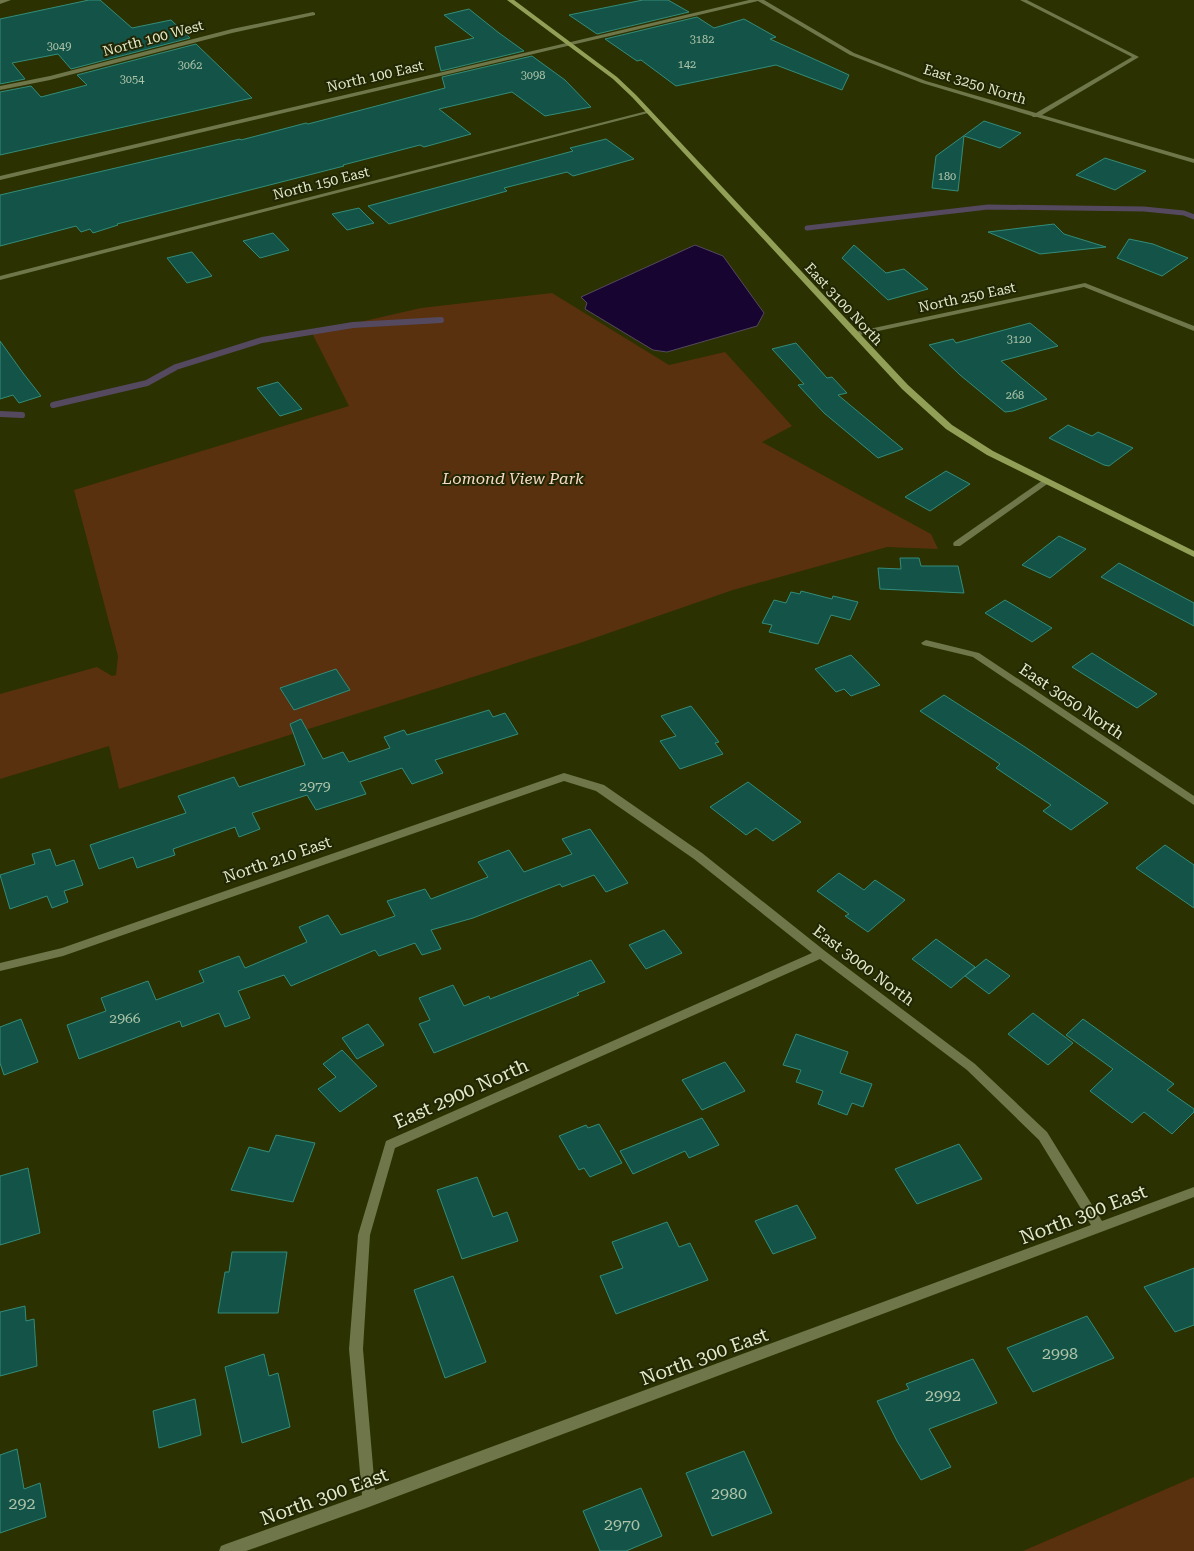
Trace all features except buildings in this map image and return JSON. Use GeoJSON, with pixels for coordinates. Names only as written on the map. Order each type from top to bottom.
{"type":"FeatureCollection","features":[{"type":"Feature","properties":{"kind":"street"},"geometry":{"type":"LineString","coordinates":[[0,2],[8,0]]}},
{"type":"Feature","properties":{"kind":"street","name":"East 3100 North"},"geometry":{"type":"LineString","coordinates":[[510,0],[615,78],[649,112],[854,334],[905,387],[949,427],[990,453],[1194,554]]}},
{"type":"Feature","properties":{"kind":"street","name":"North 100 East"},"geometry":{"type":"LineString","coordinates":[[0,178],[756,0]]}},
{"type":"Feature","properties":{"kind":"street","name":"East 3250 North"},"geometry":{"type":"LineString","coordinates":[[760,0],[852,54],[924,82],[1194,161]]}},
{"type":"Feature","properties":{"kind":"street"},"geometry":{"type":"LineString","coordinates":[[1023,0],[1136,57],[1035,116]]}},
{"type":"Feature","properties":{"kind":"street","name":"North 100 West"},"geometry":{"type":"LineString","coordinates":[[0,88],[50,78],[232,31],[313,14]]}},
{"type":"Feature","properties":{"kind":"street","name":"North 150 East"},"geometry":{"type":"LineString","coordinates":[[0,278],[649,112]]}},
{"type":"Feature","properties":{"kind":"street","name":"North 250 East"},"geometry":{"type":"LineString","coordinates":[[854,334],[1085,285],[1194,328]]}},
{"type":"Feature","properties":{"kind":"street"},"geometry":{"type":"LineString","coordinates":[[957,544],[1046,482]]}},
{"type":"Feature","properties":{"kind":"street","name":"East 3050 North"},"geometry":{"type":"LineString","coordinates":[[926,643],[976,655],[1194,801]]}},
{"type":"Feature","properties":{"kind":"street","name":"East 3000 North"},"geometry":{"type":"LineString","coordinates":[[564,777],[600,788],[698,856],[820,954],[971,1066],[1043,1136],[1100,1228]]}},
{"type":"Feature","properties":{"kind":"street","name":"North 210 East"},"geometry":{"type":"LineString","coordinates":[[0,966],[63,952],[564,777]]}},
{"type":"Feature","properties":{"kind":"street","name":"East 2900 North"},"geometry":{"type":"LineString","coordinates":[[368,1500],[356,1349],[364,1235],[390,1145],[820,954]]}},
{"type":"Feature","properties":{"kind":"street","name":"North 300 East"},"geometry":{"type":"LineString","coordinates":[[226,1551],[368,1500],[1194,1192]]}},
{"type":"Feature","properties":{"kind":"green space","name":"Lomond View Park"},"geometry":{"type":"Polygon","coordinates":[[[552,293],[669,365],[725,352],[792,426],[762,442],[931,534],[938,549],[887,547],[733,590],[580,643],[119,789],[109,746],[0,779],[0,694],[97,667],[112,676],[116,675],[118,656],[74,490],[349,406],[312,333],[421,308],[552,293]]]}},
{"type":"Feature","properties":{"kind":"green space"},"geometry":{"type":"Polygon","coordinates":[[[1194,1477],[1194,1551],[1023,1551],[1194,1477]]]}},
{"type":"Feature","properties":{"kind":"shaded area"},"geometry":{"type":"Polygon","coordinates":[[[695,245],[723,256],[764,313],[757,326],[667,352],[653,350],[585,309],[587,303],[581,297],[695,245]]]}},
{"type":"Feature","properties":{"kind":"waterway"},"geometry":{"type":"LineString","coordinates":[[807,228],[988,207],[1144,209],[1184,213],[1194,217]]}},
{"type":"Feature","properties":{"kind":"waterway"},"geometry":{"type":"LineString","coordinates":[[53,405],[147,383],[176,367],[262,340],[353,325],[441,320]]}},
{"type":"Feature","properties":{"kind":"waterway"},"geometry":{"type":"LineString","coordinates":[[0,414],[22,415]]}}]}
